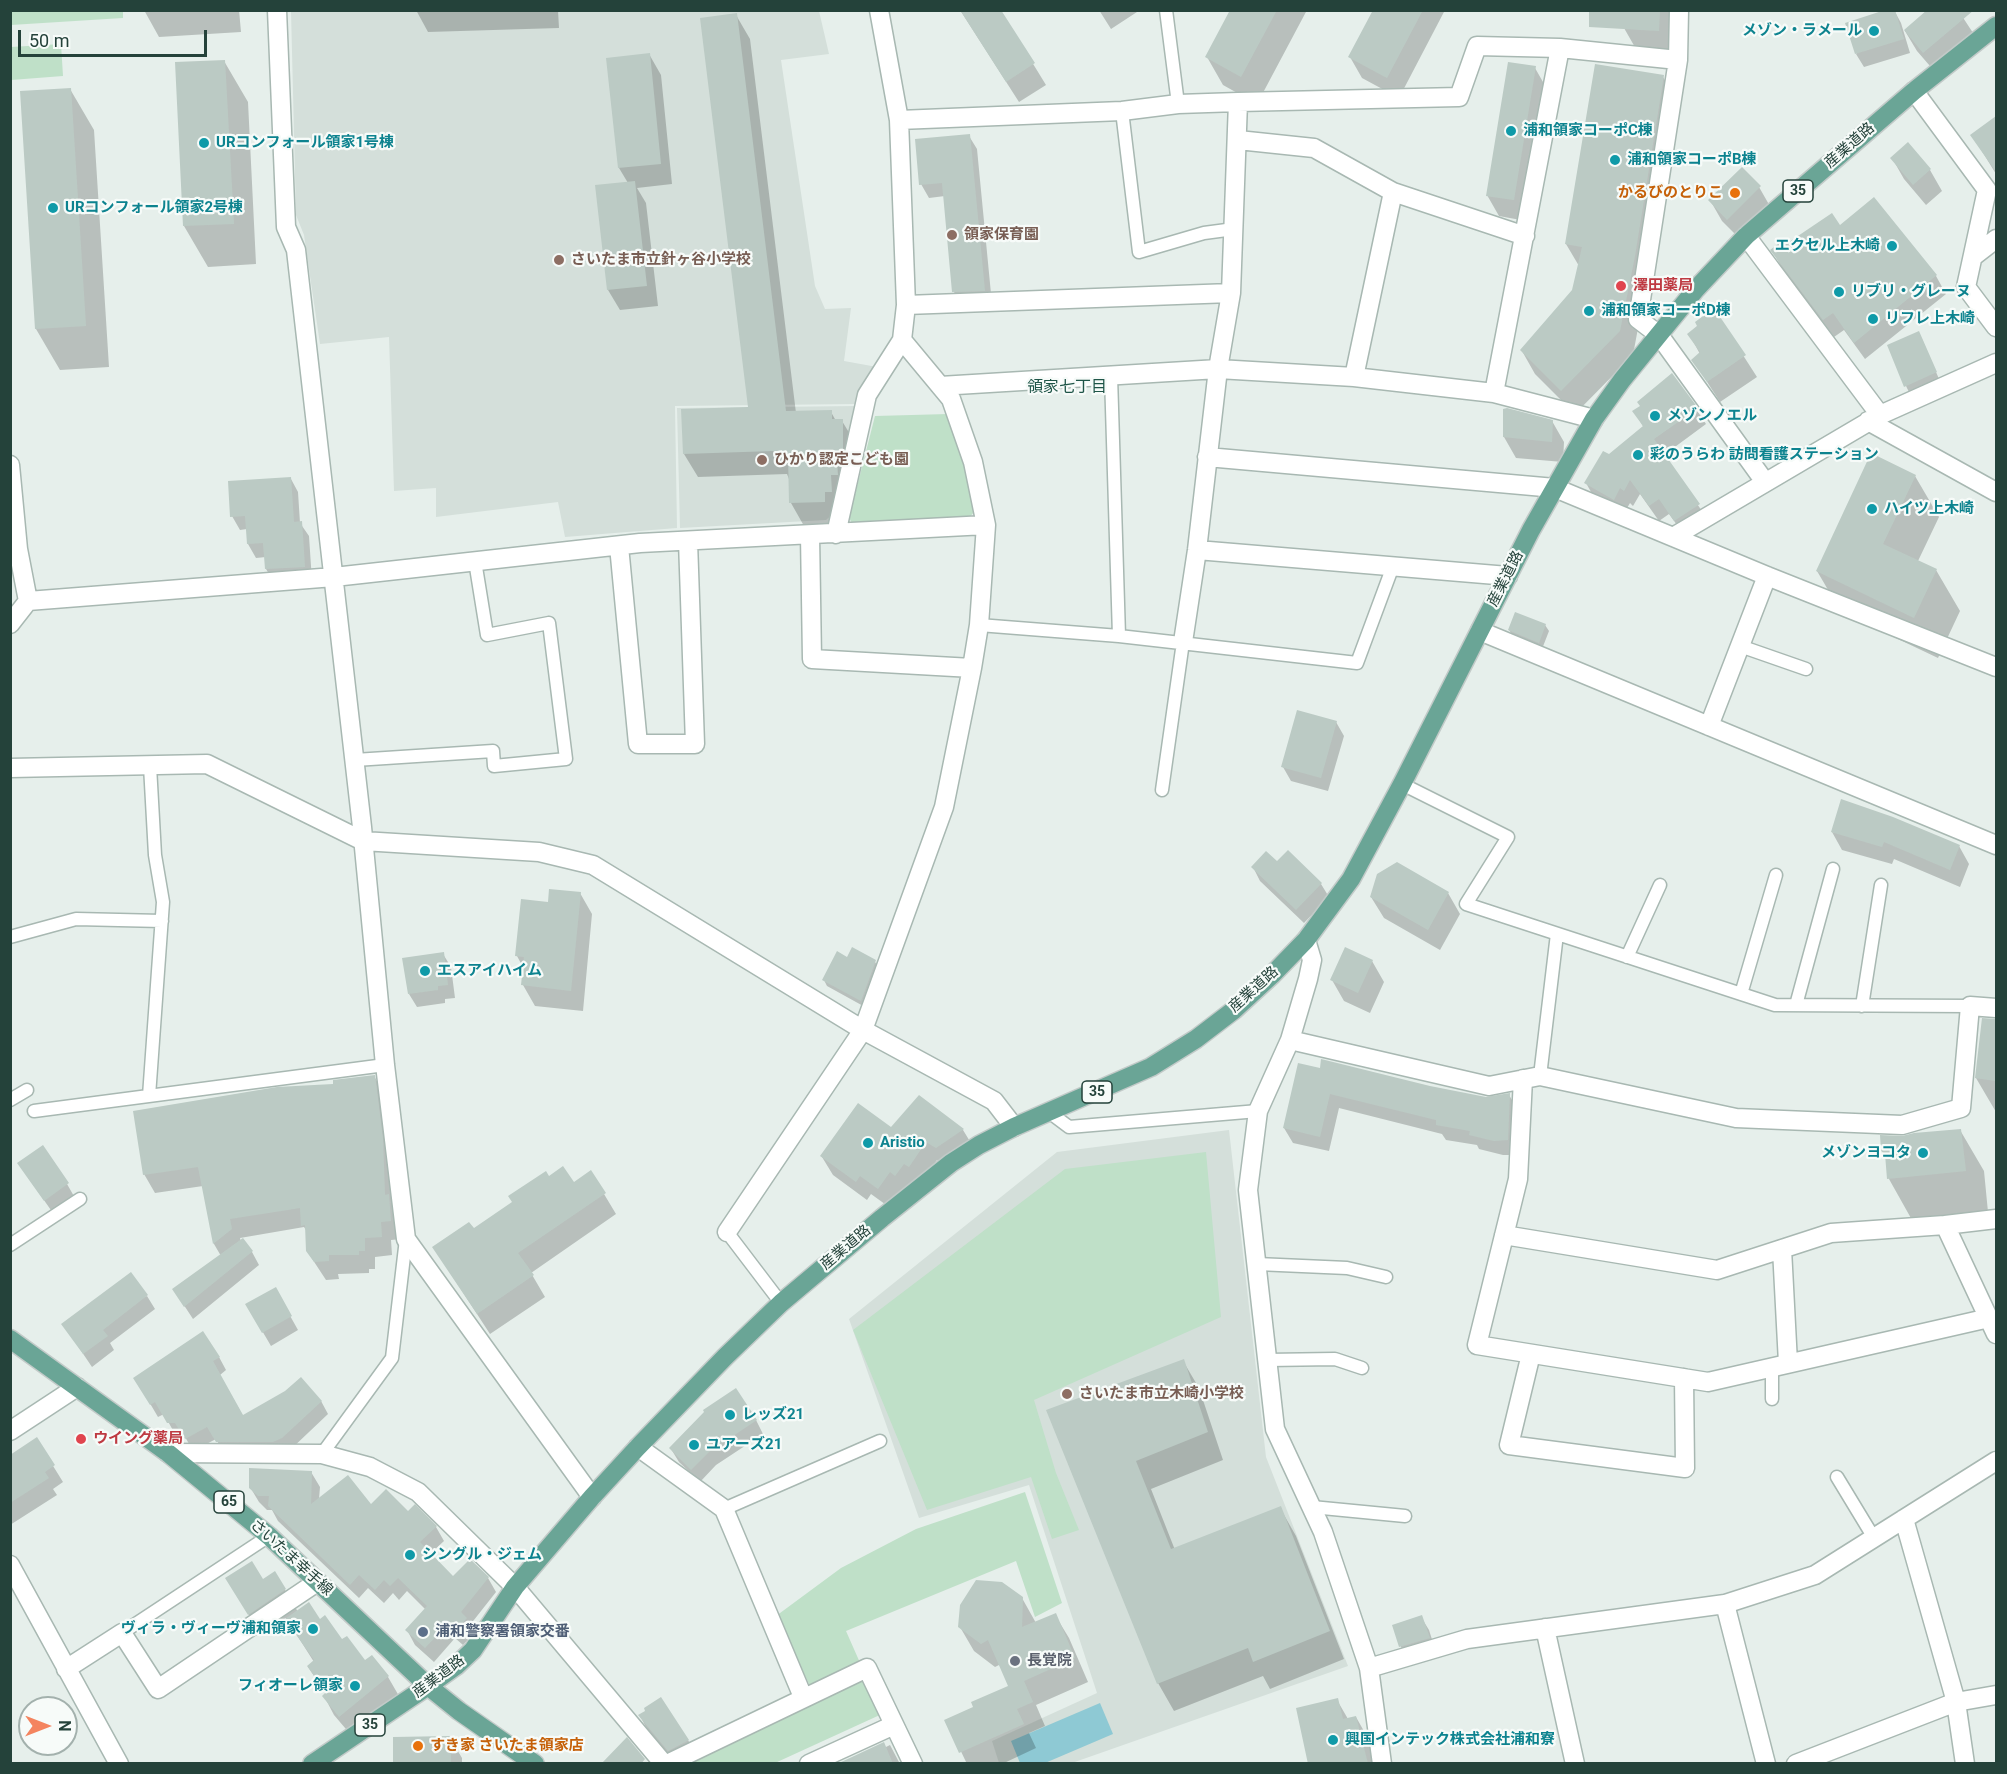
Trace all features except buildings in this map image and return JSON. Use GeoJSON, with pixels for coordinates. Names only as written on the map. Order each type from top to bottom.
{"type":"FeatureCollection","features":[{"type":"Feature","properties":{"kind":"main road","name":"産業道路"},"geometry":{"type":"LineString","coordinates":[[312,1764],[428,1686],[456,1666],[473,1650],[515,1587],[638,1447],[781,1303],[882,1218],[951,1163],[979,1145],[1014,1127],[1151,1067],[1196,1039],[1242,1003],[1306,940],[1351,879],[1555,488],[1594,419],[1622,381],[1696,289],[1746,236],[1914,91],[1996,26]]}},
{"type":"Feature","properties":{"kind":"main road","name":"さいたま幸手線"},"geometry":{"type":"LineString","coordinates":[[10,1339],[168,1453],[269,1536],[428,1686],[459,1711],[536,1764]]}},
{"type":"Feature","properties":{"kind":"street"},"geometry":{"type":"LineString","coordinates":[[277,10],[286,227],[296,250],[355,760],[385,1065],[406,1239],[592,1497]]}},
{"type":"Feature","properties":{"kind":"street"},"geometry":{"type":"LineString","coordinates":[[837,534],[867,395],[902,340],[906,306],[899,120],[879,10]]}},
{"type":"Feature","properties":{"kind":"street"},"geometry":{"type":"LineString","coordinates":[[1680,10],[1678,60],[1638,319],[1659,335],[1765,482]]}},
{"type":"Feature","properties":{"kind":"street"},"geometry":{"type":"LineString","coordinates":[[899,120],[1122,111],[1178,104],[1459,98],[1478,46],[1560,48],[1678,60]]}},
{"type":"Feature","properties":{"kind":"street"},"geometry":{"type":"LineString","coordinates":[[1494,393],[1560,48]]}},
{"type":"Feature","properties":{"kind":"street"},"geometry":{"type":"LineString","coordinates":[[1914,91],[1986,190],[1966,287],[1996,327]]}},
{"type":"Feature","properties":{"kind":"street"},"geometry":{"type":"LineString","coordinates":[[1183,642],[1197,550],[1218,369],[1231,293],[1238,102]]}},
{"type":"Feature","properties":{"kind":"street"},"geometry":{"type":"LineString","coordinates":[[1238,140],[1314,148],[1393,192],[1525,236]]}},
{"type":"Feature","properties":{"kind":"street"},"geometry":{"type":"LineString","coordinates":[[1354,377],[1393,192]]}},
{"type":"Feature","properties":{"kind":"street"},"geometry":{"type":"LineString","coordinates":[[1746,236],[1874,418],[1996,492]]}},
{"type":"Feature","properties":{"kind":"street"},"geometry":{"type":"LineString","coordinates":[[1974,256],[1996,239]]}},
{"type":"Feature","properties":{"kind":"street"},"geometry":{"type":"LineString","coordinates":[[906,306],[1231,293]]}},
{"type":"Feature","properties":{"kind":"street"},"geometry":{"type":"LineString","coordinates":[[727,1232],[863,1030],[944,807],[972,668],[979,625],[986,525],[973,462],[951,399],[902,340]]}},
{"type":"Feature","properties":{"kind":"street"},"geometry":{"type":"LineString","coordinates":[[1673,537],[1874,418],[1996,363]]}},
{"type":"Feature","properties":{"kind":"street"},"geometry":{"type":"LineString","coordinates":[[940,386],[1218,369],[1354,377],[1494,393],[1594,419]]}},
{"type":"Feature","properties":{"kind":"street"},"geometry":{"type":"LineString","coordinates":[[1207,456],[1555,488],[1767,576],[1996,667]]}},
{"type":"Feature","properties":{"kind":"street"},"geometry":{"type":"LineString","coordinates":[[10,465],[18,549],[28,601]]}},
{"type":"Feature","properties":{"kind":"street"},"geometry":{"type":"LineString","coordinates":[[10,624],[28,601],[334,577],[619,546],[986,525]]}},
{"type":"Feature","properties":{"kind":"street"},"geometry":{"type":"LineString","coordinates":[[810,535],[812,659],[972,668]]}},
{"type":"Feature","properties":{"kind":"street"},"geometry":{"type":"LineString","coordinates":[[619,546],[638,744],[695,744],[688,541]]}},
{"type":"Feature","properties":{"kind":"street"},"geometry":{"type":"LineString","coordinates":[[1197,550],[1508,576]]}},
{"type":"Feature","properties":{"kind":"street"},"geometry":{"type":"LineString","coordinates":[[1709,726],[1767,576]]}},
{"type":"Feature","properties":{"kind":"street"},"geometry":{"type":"LineString","coordinates":[[1480,631],[1996,845]]}},
{"type":"Feature","properties":{"kind":"street"},"geometry":{"type":"LineString","coordinates":[[10,768],[207,764],[363,841],[539,852],[593,865],[863,1030],[994,1101],[1014,1127]]}},
{"type":"Feature","properties":{"kind":"street"},"geometry":{"type":"LineString","coordinates":[[1306,940],[1312,960],[1308,979],[1290,1040],[1258,1111],[1248,1190],[1275,1429],[1323,1532],[1369,1668],[1382,1764]]}},
{"type":"Feature","properties":{"kind":"street"},"geometry":{"type":"LineString","coordinates":[[1290,1040],[1489,1086],[1532,1078],[1736,1118],[1902,1125],[1960,1108],[1970,1006],[1996,1008]]}},
{"type":"Feature","properties":{"kind":"street"},"geometry":{"type":"LineString","coordinates":[[1532,1078],[1518,1179],[1477,1345],[1708,1382],[1780,1365],[1993,1326],[1945,1225]]}},
{"type":"Feature","properties":{"kind":"street"},"geometry":{"type":"LineString","coordinates":[[1504,1235],[1717,1270],[1831,1233],[1996,1219]]}},
{"type":"Feature","properties":{"kind":"street"},"geometry":{"type":"LineString","coordinates":[[1780,1365],[1782,1249]]}},
{"type":"Feature","properties":{"kind":"street"},"geometry":{"type":"LineString","coordinates":[[1531,1354],[1509,1445],[1685,1468],[1684,1378]]}},
{"type":"Feature","properties":{"kind":"street"},"geometry":{"type":"LineString","coordinates":[[10,1431],[77,1387]]}},
{"type":"Feature","properties":{"kind":"street"},"geometry":{"type":"LineString","coordinates":[[638,1447],[724,1509],[803,1697]]}},
{"type":"Feature","properties":{"kind":"street"},"geometry":{"type":"LineString","coordinates":[[168,1453],[322,1454],[370,1467],[418,1492],[515,1587],[665,1764],[867,1668],[912,1764]]}},
{"type":"Feature","properties":{"kind":"street"},"geometry":{"type":"LineString","coordinates":[[1369,1668],[1467,1639],[1725,1604],[1815,1575],[1996,1461]]}},
{"type":"Feature","properties":{"kind":"street"},"geometry":{"type":"LineString","coordinates":[[1904,1519],[1956,1702],[1965,1764]]}},
{"type":"Feature","properties":{"kind":"street"},"geometry":{"type":"LineString","coordinates":[[10,1565],[119,1764]]}},
{"type":"Feature","properties":{"kind":"street"},"geometry":{"type":"LineString","coordinates":[[66,1669],[122,1634],[158,1689],[317,1582]]}},
{"type":"Feature","properties":{"kind":"street"},"geometry":{"type":"LineString","coordinates":[[1725,1604],[1766,1764]]}},
{"type":"Feature","properties":{"kind":"street"},"geometry":{"type":"LineString","coordinates":[[1545,1628],[1575,1764]]}},
{"type":"Feature","properties":{"kind":"street"},"geometry":{"type":"LineString","coordinates":[[1796,1764],[1956,1702],[1996,1695]]}},
{"type":"Feature","properties":{"kind":"street"},"geometry":{"type":"LineString","coordinates":[[809,1764],[894,1725]]}},
{"type":"Feature","properties":{"kind":"lane"},"geometry":{"type":"LineString","coordinates":[[1166,10],[1178,104]]}},
{"type":"Feature","properties":{"kind":"lane"},"geometry":{"type":"LineString","coordinates":[[1122,111],[1139,252],[1204,233],[1234,230]]}},
{"type":"Feature","properties":{"kind":"lane"},"geometry":{"type":"LineString","coordinates":[[1111,376],[1119,636]]}},
{"type":"Feature","properties":{"kind":"lane"},"geometry":{"type":"LineString","coordinates":[[355,760],[493,752],[494,766],[566,759],[549,623],[487,635],[474,561]]}},
{"type":"Feature","properties":{"kind":"lane"},"geometry":{"type":"LineString","coordinates":[[979,625],[1183,642],[1357,663],[1393,566]]}},
{"type":"Feature","properties":{"kind":"lane"},"geometry":{"type":"LineString","coordinates":[[1162,790],[1183,642]]}},
{"type":"Feature","properties":{"kind":"lane"},"geometry":{"type":"LineString","coordinates":[[1740,646],[1806,669]]}},
{"type":"Feature","properties":{"kind":"lane"},"geometry":{"type":"LineString","coordinates":[[149,1096],[163,903],[155,855],[150,766]]}},
{"type":"Feature","properties":{"kind":"lane"},"geometry":{"type":"LineString","coordinates":[[1402,784],[1509,837],[1466,904],[1775,1005],[1970,1006]]}},
{"type":"Feature","properties":{"kind":"lane"},"geometry":{"type":"LineString","coordinates":[[1796,1005],[1833,869]]}},
{"type":"Feature","properties":{"kind":"lane"},"geometry":{"type":"LineString","coordinates":[[1741,994],[1776,875]]}},
{"type":"Feature","properties":{"kind":"lane"},"geometry":{"type":"LineString","coordinates":[[1627,957],[1660,885]]}},
{"type":"Feature","properties":{"kind":"lane"},"geometry":{"type":"LineString","coordinates":[[1862,1006],[1881,885]]}},
{"type":"Feature","properties":{"kind":"lane"},"geometry":{"type":"LineString","coordinates":[[10,937],[76,919],[162,921]]}},
{"type":"Feature","properties":{"kind":"lane"},"geometry":{"type":"LineString","coordinates":[[1532,1078],[1557,933]]}},
{"type":"Feature","properties":{"kind":"lane"},"geometry":{"type":"LineString","coordinates":[[34,1112],[385,1065]]}},
{"type":"Feature","properties":{"kind":"lane"},"geometry":{"type":"LineString","coordinates":[[10,1100],[27,1090]]}},
{"type":"Feature","properties":{"kind":"lane"},"geometry":{"type":"LineString","coordinates":[[1049,1113],[1069,1127],[1258,1111]]}},
{"type":"Feature","properties":{"kind":"lane"},"geometry":{"type":"LineString","coordinates":[[10,1245],[80,1199]]}},
{"type":"Feature","properties":{"kind":"lane"},"geometry":{"type":"LineString","coordinates":[[727,1232],[781,1303]]}},
{"type":"Feature","properties":{"kind":"lane"},"geometry":{"type":"LineString","coordinates":[[322,1454],[392,1358],[406,1239]]}},
{"type":"Feature","properties":{"kind":"lane"},"geometry":{"type":"LineString","coordinates":[[1257,1264],[1347,1268],[1386,1277]]}},
{"type":"Feature","properties":{"kind":"lane"},"geometry":{"type":"LineString","coordinates":[[1267,1360],[1335,1359],[1362,1368]]}},
{"type":"Feature","properties":{"kind":"lane"},"geometry":{"type":"LineString","coordinates":[[1772,1399],[1780,1365]]}},
{"type":"Feature","properties":{"kind":"lane"},"geometry":{"type":"LineString","coordinates":[[724,1509],[880,1441]]}},
{"type":"Feature","properties":{"kind":"lane"},"geometry":{"type":"LineString","coordinates":[[1836,1477],[1874,1538]]}},
{"type":"Feature","properties":{"kind":"lane"},"geometry":{"type":"LineString","coordinates":[[1312,1507],[1405,1516]]}},
{"type":"Feature","properties":{"kind":"lane"},"geometry":{"type":"LineString","coordinates":[[122,1634],[269,1536]]}},
{"type":"Feature","properties":{"kind":"shaded area","name":"さいたま市立針ヶ谷小学校"},"geometry":{"type":"Polygon","coordinates":[[[291,11],[819,11],[829,54],[781,60],[815,286],[825,309],[851,308],[844,361],[877,367],[857,404],[675,406],[677,528],[565,537],[558,502],[436,517],[436,488],[394,491],[389,337],[320,344],[304,235],[296,215],[291,11]]]}},
{"type":"Feature","properties":{"kind":"shaded area","name":"ひかり認定こども園"},"geometry":{"type":"Polygon","coordinates":[[[857,406],[834,513],[826,520],[680,528],[677,408],[857,406]]]}},
{"type":"Feature","properties":{"kind":"shaded area","name":"さいたま市立木崎小学校"},"geometry":{"type":"Polygon","coordinates":[[[1229,1130],[1266,1457],[1348,1666],[1072,1763],[999,1763],[992,1741],[1097,1693],[1029,1485],[919,1518],[849,1319],[1057,1152],[1229,1130]]]}},
{"type":"Feature","properties":{"kind":"green space"},"geometry":{"type":"Polygon","coordinates":[[[11,10],[123,11],[123,18],[11,25],[11,10]]]}},
{"type":"Feature","properties":{"kind":"green space"},"geometry":{"type":"Polygon","coordinates":[[[61,44],[63,76],[11,80],[11,47],[61,44]]]}},
{"type":"Feature","properties":{"kind":"green space"},"geometry":{"type":"Polygon","coordinates":[[[948,414],[964,460],[976,510],[966,521],[852,523],[849,518],[875,416],[948,414]]]}},
{"type":"Feature","properties":{"kind":"green space"},"geometry":{"type":"Polygon","coordinates":[[[1206,1152],[1221,1317],[1034,1400],[1056,1473],[1079,1530],[1052,1539],[1031,1477],[927,1510],[853,1330],[1065,1169],[1206,1152]]]}},
{"type":"Feature","properties":{"kind":"green space"},"geometry":{"type":"Polygon","coordinates":[[[1025,1492],[1062,1603],[1035,1617],[1016,1561],[846,1631],[861,1665],[811,1688],[776,1616],[841,1568],[916,1529],[1025,1492]]]}},
{"type":"Feature","properties":{"kind":"green space"},"geometry":{"type":"Polygon","coordinates":[[[865,1677],[882,1714],[775,1763],[683,1764],[865,1677]]]}},
{"type":"Feature","properties":{"kind":"water"},"geometry":{"type":"Polygon","coordinates":[[[1100,1703],[1113,1734],[1045,1763],[1020,1763],[1011,1741],[1100,1703]]]}},
{"type":"Feature","properties":{"kind":"place","name":"メゾン・ラメール"},"geometry":{"type":"Point","coordinates":[1874,31]}},
{"type":"Feature","properties":{"kind":"place","name":"浦和領家コーポC棟"},"geometry":{"type":"Point","coordinates":[1511,131]}},
{"type":"Feature","properties":{"kind":"place","name":"URコンフォール領家1号棟"},"geometry":{"type":"Point","coordinates":[204,143]}},
{"type":"Feature","properties":{"kind":"place","name":"浦和領家コーポB棟"},"geometry":{"type":"Point","coordinates":[1615,160]}},
{"type":"Feature","properties":{"kind":"place","name":"かるびのとりこ"},"geometry":{"type":"Point","coordinates":[1735,193]}},
{"type":"Feature","properties":{"kind":"place","name":"URコンフォール領家2号棟"},"geometry":{"type":"Point","coordinates":[53,208]}},
{"type":"Feature","properties":{"kind":"place","name":"領家保育園"},"geometry":{"type":"Point","coordinates":[952,235]}},
{"type":"Feature","properties":{"kind":"place","name":"エクセル上木崎"},"geometry":{"type":"Point","coordinates":[1892,246]}},
{"type":"Feature","properties":{"kind":"place","name":"さいたま市立針ヶ谷小学校"},"geometry":{"type":"Point","coordinates":[559,260]}},
{"type":"Feature","properties":{"kind":"place","name":"澤田薬局"},"geometry":{"type":"Point","coordinates":[1621,286]}},
{"type":"Feature","properties":{"kind":"place","name":"リブリ・グレーヌ"},"geometry":{"type":"Point","coordinates":[1839,292]}},
{"type":"Feature","properties":{"kind":"place","name":"浦和領家コーポD棟"},"geometry":{"type":"Point","coordinates":[1589,311]}},
{"type":"Feature","properties":{"kind":"place","name":"リフレ上木崎"},"geometry":{"type":"Point","coordinates":[1873,319]}},
{"type":"Feature","properties":{"kind":"place","name":"メゾンノエル"},"geometry":{"type":"Point","coordinates":[1655,416]}},
{"type":"Feature","properties":{"kind":"place","name":"彩のうらわ 訪問看護ステーション"},"geometry":{"type":"Point","coordinates":[1638,455]}},
{"type":"Feature","properties":{"kind":"place","name":"ひかり認定こども園"},"geometry":{"type":"Point","coordinates":[762,460]}},
{"type":"Feature","properties":{"kind":"place","name":"ハイツ上木崎"},"geometry":{"type":"Point","coordinates":[1872,509]}},
{"type":"Feature","properties":{"kind":"place","name":"エスアイハイム"},"geometry":{"type":"Point","coordinates":[425,971]}},
{"type":"Feature","properties":{"kind":"place","name":"Aristio"},"geometry":{"type":"Point","coordinates":[868,1143]}},
{"type":"Feature","properties":{"kind":"place","name":"メゾンヨコタ"},"geometry":{"type":"Point","coordinates":[1923,1153]}},
{"type":"Feature","properties":{"kind":"place","name":"さいたま市立木崎小学校"},"geometry":{"type":"Point","coordinates":[1067,1394]}},
{"type":"Feature","properties":{"kind":"place","name":"レッズ21"},"geometry":{"type":"Point","coordinates":[730,1415]}},
{"type":"Feature","properties":{"kind":"place","name":"ウイング薬局"},"geometry":{"type":"Point","coordinates":[81,1439]}},
{"type":"Feature","properties":{"kind":"place","name":"ユアーズ21"},"geometry":{"type":"Point","coordinates":[694,1445]}},
{"type":"Feature","properties":{"kind":"place","name":"シングル・ジェム"},"geometry":{"type":"Point","coordinates":[410,1555]}},
{"type":"Feature","properties":{"kind":"place","name":"ヴィラ・ヴィーヴ浦和領家"},"geometry":{"type":"Point","coordinates":[313,1629]}},
{"type":"Feature","properties":{"kind":"place","name":"浦和警察署領家交番"},"geometry":{"type":"Point","coordinates":[423,1632]}},
{"type":"Feature","properties":{"kind":"place","name":"長覚院"},"geometry":{"type":"Point","coordinates":[1015,1661]}},
{"type":"Feature","properties":{"kind":"place","name":"フィオーレ領家"},"geometry":{"type":"Point","coordinates":[355,1686]}},
{"type":"Feature","properties":{"kind":"place","name":"興国インテック株式会社浦和寮"},"geometry":{"type":"Point","coordinates":[1333,1740]}},
{"type":"Feature","properties":{"kind":"place","name":"すき家 さいたま領家店"},"geometry":{"type":"Point","coordinates":[418,1746]}},
{"type":"Feature","properties":{"kind":"district","name":"領家七丁目"},"geometry":{"type":"Point","coordinates":[1067,388]}}]}
